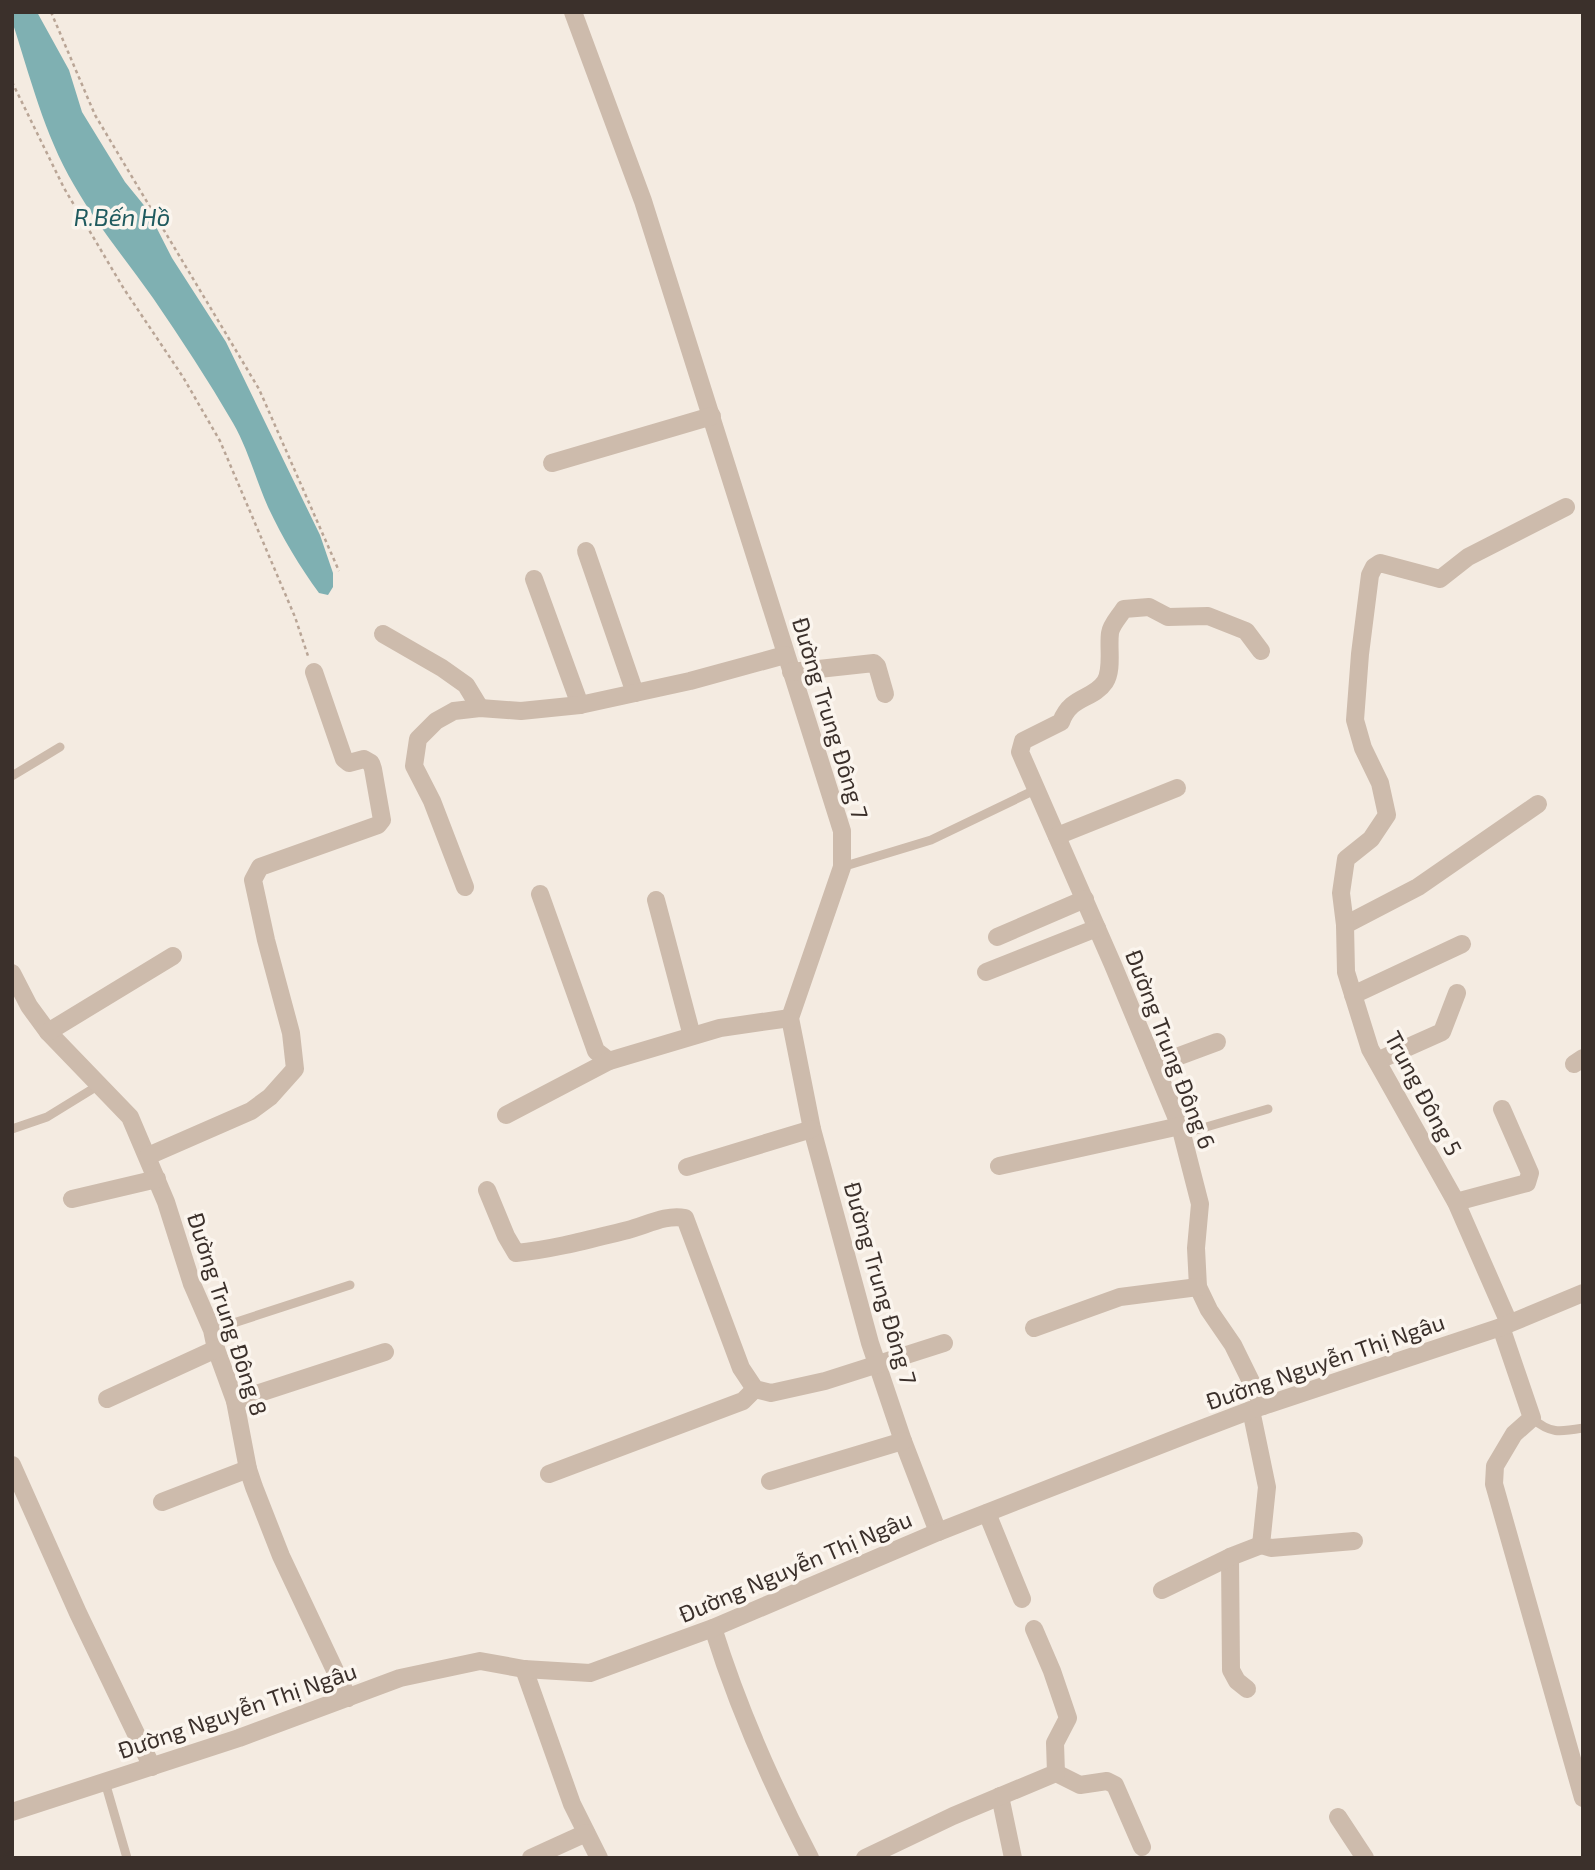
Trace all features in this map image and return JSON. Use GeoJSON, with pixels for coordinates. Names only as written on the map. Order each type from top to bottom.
{"type":"FeatureCollection","features":[{"type":"Feature","properties":{"kind":"street","name":"Đường Trung Đông 7"},"geometry":{"type":"LineString","coordinates":[[573,12],[643,201],[842,831],[842,867],[790,1018],[812,1129],[877,1363],[902,1441],[937,1532]]}},
{"type":"Feature","properties":{"kind":"street"},"geometry":{"type":"LineString","coordinates":[[552,463],[712,416]]}},
{"type":"Feature","properties":{"kind":"street","name":"Trung Đông 5"},"geometry":{"type":"LineString","coordinates":[[1532,1418],[1505,1325],[1456,1202],[1370,1049],[1346,972],[1341,893],[1346,859],[1371,839],[1387,815],[1380,783],[1363,748],[1355,720],[1370,575],[1374,567],[1380,563],[1440,579],[1468,557],[1566,507]]}},
{"type":"Feature","properties":{"kind":"street"},"geometry":{"type":"LineString","coordinates":[[586,551],[635,693]]}},
{"type":"Feature","properties":{"kind":"street"},"geometry":{"type":"LineString","coordinates":[[534,579],[580,705]]}},
{"type":"Feature","properties":{"kind":"street","name":"Đường Trung Đông 6"},"geometry":{"type":"LineString","coordinates":[[1261,651],[1246,631],[1208,616],[1168,617],[1149,607],[1124,609],[1110,630],[1107,680],[1100,689],[1082,697],[1065,710],[1061,722],[1023,741],[1020,752],[1181,1130],[1200,1204],[1196,1248],[1198,1287],[1209,1310],[1233,1345],[1257,1408],[1267,1487],[1262,1545]]}},
{"type":"Feature","properties":{"kind":"street"},"geometry":{"type":"LineString","coordinates":[[383,634],[466,685],[480,708]]}},
{"type":"Feature","properties":{"kind":"street"},"geometry":{"type":"LineString","coordinates":[[465,887],[432,801],[414,766],[418,739],[436,722],[454,711],[480,708],[521,711],[580,705],[690,681],[788,664],[874,663],[885,694]]}},
{"type":"Feature","properties":{"kind":"street"},"geometry":{"type":"LineString","coordinates":[[148,1156],[251,1111],[270,1097],[295,1069],[290,1033],[253,880],[255,873],[260,867],[378,825],[382,820],[373,769],[364,759],[349,763],[344,759],[314,672]]}},
{"type":"Feature","properties":{"kind":"street"},"geometry":{"type":"LineString","coordinates":[[1057,836],[1177,788]]}},
{"type":"Feature","properties":{"kind":"street"},"geometry":{"type":"LineString","coordinates":[[1345,925],[1418,887],[1538,804]]}},
{"type":"Feature","properties":{"kind":"street"},"geometry":{"type":"LineString","coordinates":[[540,894],[596,1051],[609,1061]]}},
{"type":"Feature","properties":{"kind":"street"},"geometry":{"type":"LineString","coordinates":[[656,900],[692,1036]]}},
{"type":"Feature","properties":{"kind":"street"},"geometry":{"type":"LineString","coordinates":[[997,937],[1085,900]]}},
{"type":"Feature","properties":{"kind":"street"},"geometry":{"type":"LineString","coordinates":[[986,972],[1097,929]]}},
{"type":"Feature","properties":{"kind":"street"},"geometry":{"type":"LineString","coordinates":[[1353,995],[1462,944]]}},
{"type":"Feature","properties":{"kind":"street"},"geometry":{"type":"LineString","coordinates":[[48,1032],[173,956]]}},
{"type":"Feature","properties":{"kind":"street","name":"Đường Trung Đông 8"},"geometry":{"type":"LineString","coordinates":[[12,973],[29,1006],[48,1032],[130,1117],[157,1179],[192,1284],[212,1330],[235,1401],[248,1469],[281,1556],[348,1698]]}},
{"type":"Feature","properties":{"kind":"street"},"geometry":{"type":"LineString","coordinates":[[1377,1061],[1442,1032],[1457,993]]}},
{"type":"Feature","properties":{"kind":"street"},"geometry":{"type":"LineString","coordinates":[[506,1115],[609,1061],[720,1028],[790,1018]]}},
{"type":"Feature","properties":{"kind":"street"},"geometry":{"type":"LineString","coordinates":[[1155,1065],[1217,1042]]}},
{"type":"Feature","properties":{"kind":"street"},"geometry":{"type":"LineString","coordinates":[[1456,1202],[1527,1182],[1530,1173],[1502,1109]]}},
{"type":"Feature","properties":{"kind":"street"},"geometry":{"type":"LineString","coordinates":[[687,1167],[812,1129]]}},
{"type":"Feature","properties":{"kind":"street"},"geometry":{"type":"LineString","coordinates":[[999,1166],[1181,1130]]}},
{"type":"Feature","properties":{"kind":"street"},"geometry":{"type":"LineString","coordinates":[[72,1199],[157,1179]]}},
{"type":"Feature","properties":{"kind":"street"},"geometry":{"type":"LineString","coordinates":[[487,1189],[516,1253],[561,1247],[674,1216],[685,1218],[741,1368],[755,1389],[771,1393],[825,1381],[944,1343]]}},
{"type":"Feature","properties":{"kind":"street"},"geometry":{"type":"LineString","coordinates":[[1034,1328],[1121,1297],[1198,1287]]}},
{"type":"Feature","properties":{"kind":"street","name":"Đường Nguyễn Thị Ngâu"},"geometry":{"type":"LineString","coordinates":[[12,1811],[152,1767],[400,1678],[480,1661],[524,1669],[590,1673],[713,1628],[937,1532],[1257,1408],[1505,1325],[1583,1293]]}},
{"type":"Feature","properties":{"kind":"street"},"geometry":{"type":"LineString","coordinates":[[107,1399],[216,1349]]}},
{"type":"Feature","properties":{"kind":"street"},"geometry":{"type":"LineString","coordinates":[[235,1401],[385,1352]]}},
{"type":"Feature","properties":{"kind":"street"},"geometry":{"type":"LineString","coordinates":[[550,1474],[743,1401],[755,1389]]}},
{"type":"Feature","properties":{"kind":"street"},"geometry":{"type":"LineString","coordinates":[[1532,1418],[1514,1434],[1495,1466],[1494,1484],[1583,1797]]}},
{"type":"Feature","properties":{"kind":"street"},"geometry":{"type":"LineString","coordinates":[[771,1481],[902,1441]]}},
{"type":"Feature","properties":{"kind":"street"},"geometry":{"type":"LineString","coordinates":[[12,1465],[78,1613],[152,1767]]}},
{"type":"Feature","properties":{"kind":"street"},"geometry":{"type":"LineString","coordinates":[[162,1502],[248,1469]]}},
{"type":"Feature","properties":{"kind":"street"},"geometry":{"type":"LineString","coordinates":[[987,1513],[1023,1599]]}},
{"type":"Feature","properties":{"kind":"street"},"geometry":{"type":"LineString","coordinates":[[1161,1590],[1262,1545],[1271,1548],[1354,1541]]}},
{"type":"Feature","properties":{"kind":"street"},"geometry":{"type":"LineString","coordinates":[[1230,1557],[1231,1670],[1237,1681],[1247,1689]]}},
{"type":"Feature","properties":{"kind":"street"},"geometry":{"type":"LineString","coordinates":[[713,1628],[731,1685],[762,1761],[810,1858]]}},
{"type":"Feature","properties":{"kind":"street"},"geometry":{"type":"LineString","coordinates":[[1034,1629],[1068,1718],[1055,1744],[1056,1773]]}},
{"type":"Feature","properties":{"kind":"street"},"geometry":{"type":"LineString","coordinates":[[524,1669],[572,1804],[599,1858]]}},
{"type":"Feature","properties":{"kind":"street"},"geometry":{"type":"LineString","coordinates":[[865,1858],[1056,1773],[1080,1785],[1107,1781],[1115,1785],[1142,1847]]}},
{"type":"Feature","properties":{"kind":"street"},"geometry":{"type":"LineString","coordinates":[[1000,1796],[1013,1858]]}},
{"type":"Feature","properties":{"kind":"street"},"geometry":{"type":"LineString","coordinates":[[1338,1817],[1365,1858]]}},
{"type":"Feature","properties":{"kind":"street"},"geometry":{"type":"LineString","coordinates":[[531,1858],[586,1833]]}},
{"type":"Feature","properties":{"kind":"lane"},"geometry":{"type":"LineString","coordinates":[[12,776],[61,747]]}},
{"type":"Feature","properties":{"kind":"lane"},"geometry":{"type":"LineString","coordinates":[[842,867],[931,839],[1037,789]]}},
{"type":"Feature","properties":{"kind":"lane"},"geometry":{"type":"LineString","coordinates":[[12,1129],[47,1117],[99,1085]]}},
{"type":"Feature","properties":{"kind":"lane"},"geometry":{"type":"LineString","coordinates":[[1181,1130],[1268,1109]]}},
{"type":"Feature","properties":{"kind":"lane"},"geometry":{"type":"LineString","coordinates":[[212,1330],[349,1285]]}},
{"type":"Feature","properties":{"kind":"lane"},"geometry":{"type":"LineString","coordinates":[[1532,1418],[1544,1429],[1561,1432],[1583,1428]]}},
{"type":"Feature","properties":{"kind":"lane"},"geometry":{"type":"LineString","coordinates":[[105,1782],[127,1858]]}},
{"type":"Feature","properties":{"kind":"path"},"geometry":{"type":"LineString","coordinates":[[51,12],[95,115],[259,389],[339,571]]}},
{"type":"Feature","properties":{"kind":"path"},"geometry":{"type":"LineString","coordinates":[[12,82],[64,188],[220,441],[295,617],[314,672]]}},
{"type":"Feature","properties":{"kind":"water","name":"R.Bến Hồ"},"geometry":{"type":"Polygon","coordinates":[[[12,12],[37,12],[69,70],[82,112],[125,182],[147,209],[172,258],[226,342],[320,535],[333,573],[333,587],[328,595],[319,593],[285,541],[268,507],[248,454],[214,391],[153,298],[92,214],[63,166],[39,104],[12,21],[12,12]]]}}]}
